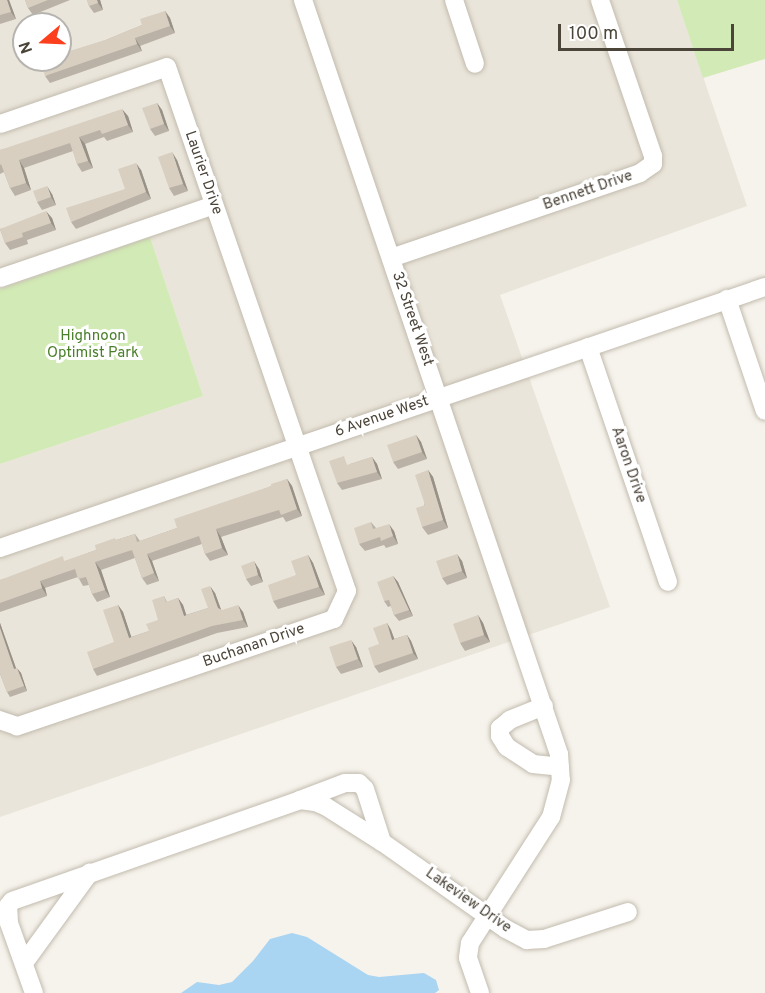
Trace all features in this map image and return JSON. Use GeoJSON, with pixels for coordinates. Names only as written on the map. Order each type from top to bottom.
{"type":"FeatureCollection","features":[{"type":"Feature","properties":{"kind":"street","name":"32 Street West"},"geometry":{"type":"LineString","coordinates":[[303,0],[556,741],[560,767],[557,798],[547,825],[474,934],[468,951],[480,993]]}},
{"type":"Feature","properties":{"kind":"street"},"geometry":{"type":"LineString","coordinates":[[454,0],[475,64]]}},
{"type":"Feature","properties":{"kind":"street","name":"Bennett Drive"},"geometry":{"type":"LineString","coordinates":[[391,258],[640,173],[652,164],[653,156],[600,0]]}},
{"type":"Feature","properties":{"kind":"street","name":"Laurier Drive"},"geometry":{"type":"LineString","coordinates":[[0,124],[167,67],[296,446]]}},
{"type":"Feature","properties":{"kind":"street"},"geometry":{"type":"LineString","coordinates":[[0,278],[214,205]]}},
{"type":"Feature","properties":{"kind":"street","name":"6 Avenue West"},"geometry":{"type":"LineString","coordinates":[[0,548],[765,287]]}},
{"type":"Feature","properties":{"kind":"street"},"geometry":{"type":"LineString","coordinates":[[727,299],[765,411]]}},
{"type":"Feature","properties":{"kind":"street","name":"Aaron Drive"},"geometry":{"type":"LineString","coordinates":[[588,347],[668,582]]}},
{"type":"Feature","properties":{"kind":"street","name":"Buchanan Drive"},"geometry":{"type":"LineString","coordinates":[[0,720],[17,726],[334,619],[346,591],[296,446]]}},
{"type":"Feature","properties":{"kind":"street"},"geometry":{"type":"LineString","coordinates":[[544,706],[510,720],[500,728],[500,736],[507,747],[533,764],[560,767]]}},
{"type":"Feature","properties":{"kind":"street"},"geometry":{"type":"LineString","coordinates":[[34,993],[9,923],[8,906],[20,897],[345,783],[359,783],[365,789],[382,842]]}},
{"type":"Feature","properties":{"kind":"street","name":"Lakeview Drive"},"geometry":{"type":"LineString","coordinates":[[300,800],[325,806],[382,842],[517,935],[536,940],[628,912]]}},
{"type":"Feature","properties":{"kind":"street"},"geometry":{"type":"LineString","coordinates":[[24,963],[90,872]]}},
{"type":"Feature","properties":{"kind":"shaded area"},"geometry":{"type":"Polygon","coordinates":[[[0,0],[677,0],[747,206],[500,295],[610,607],[0,817],[0,464],[203,396],[150,237],[0,289],[0,0]]]}},
{"type":"Feature","properties":{"kind":"green space"},"geometry":{"type":"Polygon","coordinates":[[[677,0],[765,0],[765,59],[703,78],[677,0]]]}},
{"type":"Feature","properties":{"kind":"green space","name":"Highnoon Optimist Park"},"geometry":{"type":"Polygon","coordinates":[[[150,237],[203,396],[0,464],[0,289],[150,237]]]}},
{"type":"Feature","properties":{"kind":"water"},"geometry":{"type":"Polygon","coordinates":[[[292,933],[307,937],[368,975],[379,977],[424,973],[436,980],[439,990],[435,993],[181,993],[197,982],[219,985],[232,982],[253,961],[270,939],[292,933]]]}},
{"type":"Feature","properties":{"kind":"building"},"geometry":{"type":"Polygon","coordinates":[[[0,0],[7,0],[11,12],[0,15],[0,0]]]}},
{"type":"Feature","properties":{"kind":"building"},"geometry":{"type":"Polygon","coordinates":[[[25,0],[48,0],[28,8],[25,0]]]}},
{"type":"Feature","properties":{"kind":"building"},"geometry":{"type":"Polygon","coordinates":[[[87,0],[97,0],[98,3],[89,6],[87,0]]]}},
{"type":"Feature","properties":{"kind":"building"},"geometry":{"type":"Polygon","coordinates":[[[165,11],[170,26],[135,38],[137,44],[72,67],[72,50],[142,25],[140,19],[165,11]]]}},
{"type":"Feature","properties":{"kind":"building"},"geometry":{"type":"Polygon","coordinates":[[[44,72],[56,72],[45,76],[44,72]]]}},
{"type":"Feature","properties":{"kind":"building"},"geometry":{"type":"Polygon","coordinates":[[[157,103],[164,124],[150,129],[142,108],[157,103]]]}},
{"type":"Feature","properties":{"kind":"building"},"geometry":{"type":"Polygon","coordinates":[[[122,109],[128,125],[102,134],[100,130],[79,137],[88,161],[77,164],[70,143],[19,160],[26,183],[10,188],[0,165],[0,150],[122,109]]]}},
{"type":"Feature","properties":{"kind":"building"},"geometry":{"type":"Polygon","coordinates":[[[172,152],[183,184],[169,188],[158,157],[172,152]]]}},
{"type":"Feature","properties":{"kind":"building"},"geometry":{"type":"Polygon","coordinates":[[[136,163],[146,192],[71,222],[66,208],[125,189],[118,169],[136,163]]]}},
{"type":"Feature","properties":{"kind":"building"},"geometry":{"type":"Polygon","coordinates":[[[47,186],[51,197],[37,202],[33,191],[47,186]]]}},
{"type":"Feature","properties":{"kind":"building"},"geometry":{"type":"Polygon","coordinates":[[[46,211],[51,223],[22,233],[23,237],[5,243],[0,229],[46,211]]]}},
{"type":"Feature","properties":{"kind":"building"},"geometry":{"type":"Polygon","coordinates":[[[416,435],[422,452],[393,462],[387,445],[416,435]]]}},
{"type":"Feature","properties":{"kind":"building"},"geometry":{"type":"Polygon","coordinates":[[[344,456],[347,465],[372,457],[377,472],[337,483],[329,461],[344,456]]]}},
{"type":"Feature","properties":{"kind":"building"},"geometry":{"type":"Polygon","coordinates":[[[428,470],[443,520],[422,527],[416,508],[425,505],[415,475],[428,470]]]}},
{"type":"Feature","properties":{"kind":"building"},"geometry":{"type":"Polygon","coordinates":[[[287,479],[297,509],[281,515],[279,510],[216,529],[222,548],[205,554],[199,536],[147,554],[154,573],[142,578],[132,550],[95,562],[105,590],[92,594],[86,577],[78,579],[75,569],[40,581],[42,588],[0,603],[0,580],[63,556],[64,561],[96,550],[95,545],[115,538],[116,540],[135,534],[137,542],[177,528],[174,519],[287,479]]]}},
{"type":"Feature","properties":{"kind":"building"},"geometry":{"type":"Polygon","coordinates":[[[371,522],[373,529],[389,524],[393,536],[381,541],[380,537],[359,544],[354,528],[371,522]]]}},
{"type":"Feature","properties":{"kind":"building"},"geometry":{"type":"Polygon","coordinates":[[[457,554],[462,571],[442,578],[436,561],[457,554]]]}},
{"type":"Feature","properties":{"kind":"building"},"geometry":{"type":"Polygon","coordinates":[[[308,555],[319,587],[273,601],[268,585],[296,575],[291,561],[308,555]]]}},
{"type":"Feature","properties":{"kind":"building"},"geometry":{"type":"Polygon","coordinates":[[[254,561],[258,575],[246,579],[241,566],[254,561]]]}},
{"type":"Feature","properties":{"kind":"building"},"geometry":{"type":"Polygon","coordinates":[[[393,576],[409,610],[394,615],[389,600],[384,601],[377,582],[393,576]]]}},
{"type":"Feature","properties":{"kind":"building"},"geometry":{"type":"Polygon","coordinates":[[[210,586],[218,608],[222,610],[238,605],[243,620],[212,626],[93,669],[87,652],[114,642],[103,610],[118,605],[129,638],[149,631],[146,624],[158,620],[152,600],[164,596],[166,602],[178,598],[184,616],[208,608],[201,589],[210,586]]]}},
{"type":"Feature","properties":{"kind":"building"},"geometry":{"type":"Polygon","coordinates":[[[478,615],[484,635],[460,643],[453,624],[478,615]]]}},
{"type":"Feature","properties":{"kind":"building"},"geometry":{"type":"Polygon","coordinates":[[[387,623],[392,640],[407,635],[413,653],[374,666],[368,648],[379,644],[373,628],[387,623]]]}},
{"type":"Feature","properties":{"kind":"building"},"geometry":{"type":"Polygon","coordinates":[[[0,628],[14,669],[17,668],[24,686],[7,692],[0,674],[0,628]]]}},
{"type":"Feature","properties":{"kind":"building"},"geometry":{"type":"Polygon","coordinates":[[[351,640],[358,659],[336,667],[329,647],[351,640]]]}}]}
